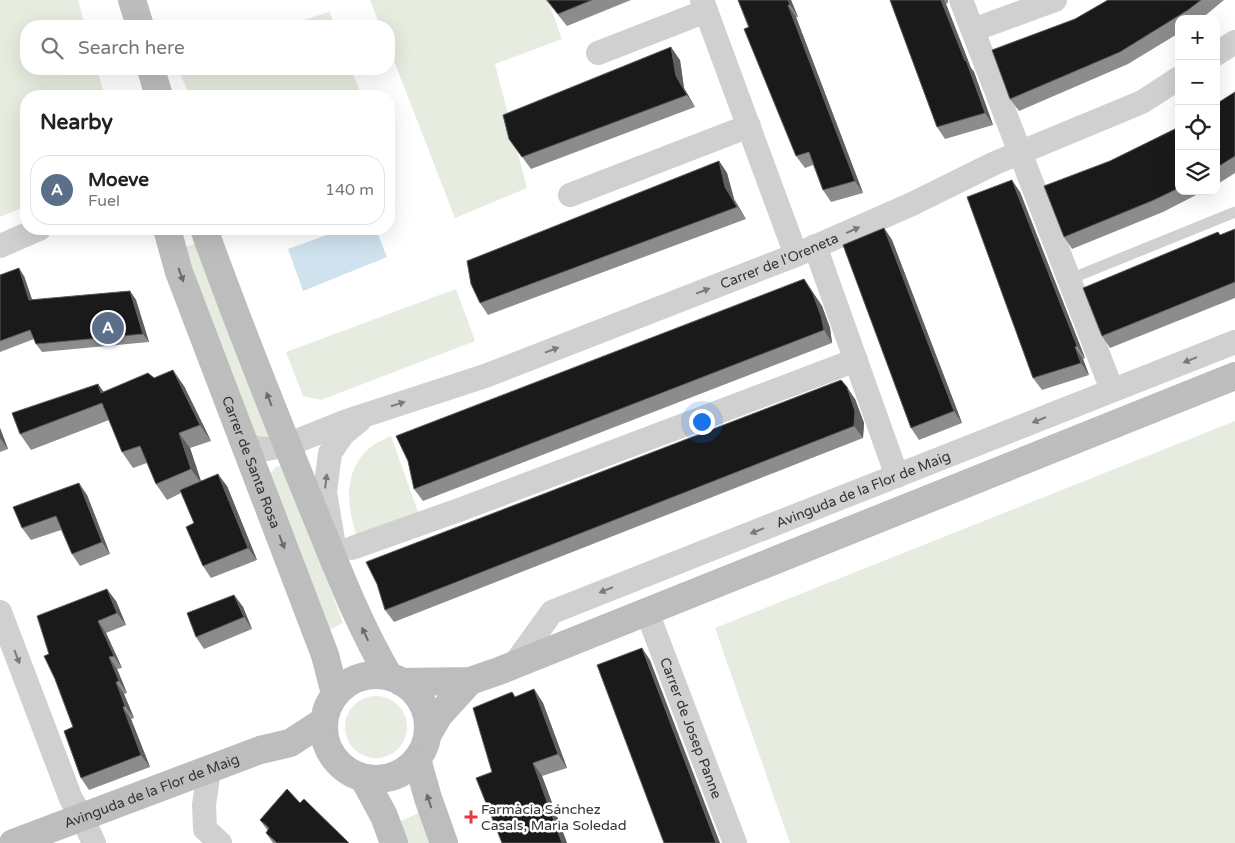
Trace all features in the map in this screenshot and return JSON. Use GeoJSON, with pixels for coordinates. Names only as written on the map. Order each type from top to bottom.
{"type":"FeatureCollection","features":[{"type":"Feature","properties":{"kind":"main road"},"geometry":{"type":"LineString","coordinates":[[123,0],[126,20]]}},
{"type":"Feature","properties":{"kind":"main road"},"geometry":{"type":"LineString","coordinates":[[132,0],[138,20]]}},
{"type":"Feature","properties":{"kind":"main road"},"geometry":{"type":"LineString","coordinates":[[136,75],[139,90]]}},
{"type":"Feature","properties":{"kind":"main road"},"geometry":{"type":"LineString","coordinates":[[154,75],[157,90]]}},
{"type":"Feature","properties":{"kind":"main road","name":"Carrer de Santa Rosa"},"geometry":{"type":"LineString","coordinates":[[169,235],[179,272],[325,655],[335,694]]}},
{"type":"Feature","properties":{"kind":"main road"},"geometry":{"type":"LineString","coordinates":[[206,235],[287,445],[342,581],[368,639],[395,679],[417,695],[425,709],[428,734]]}},
{"type":"Feature","properties":{"kind":"main road"},"geometry":{"type":"LineString","coordinates":[[337,763],[328,750],[324,734],[325,712],[329,701],[335,694],[347,682],[360,676],[375,674],[395,679],[470,681],[513,666],[1235,376]]}},
{"type":"Feature","properties":{"kind":"main road"},"geometry":{"type":"LineString","coordinates":[[290,743],[337,763],[349,773],[376,780],[388,779],[404,771],[418,759],[428,734],[439,715],[470,681]]}},
{"type":"Feature","properties":{"kind":"main road","name":"Avinguda de la Flor de Maig"},"geometry":{"type":"LineString","coordinates":[[13,843],[260,750],[290,743],[324,721]]}},
{"type":"Feature","properties":{"kind":"main road"},"geometry":{"type":"LineString","coordinates":[[418,759],[428,798],[444,843]]}},
{"type":"Feature","properties":{"kind":"main road"},"geometry":{"type":"LineString","coordinates":[[364,778],[384,816],[394,843]]}},
{"type":"Feature","properties":{"kind":"street"},"geometry":{"type":"LineString","coordinates":[[961,0],[1112,390]]}},
{"type":"Feature","properties":{"kind":"street"},"geometry":{"type":"LineString","coordinates":[[973,30],[1055,0]]}},
{"type":"Feature","properties":{"kind":"street"},"geometry":{"type":"LineString","coordinates":[[598,53],[704,5],[749,126],[856,360],[897,476]]}},
{"type":"Feature","properties":{"kind":"street"},"geometry":{"type":"LineString","coordinates":[[1220,51],[1235,42]]}},
{"type":"Feature","properties":{"kind":"street","name":"Carrer de l'Oreneta"},"geometry":{"type":"LineString","coordinates":[[245,442],[254,448],[267,449],[287,445],[368,414],[485,376],[806,251],[912,204],[1020,152],[1142,102],[1175,81]]}},
{"type":"Feature","properties":{"kind":"street"},"geometry":{"type":"LineString","coordinates":[[570,195],[749,126]]}},
{"type":"Feature","properties":{"kind":"street"},"geometry":{"type":"LineString","coordinates":[[0,246],[25,235]]}},
{"type":"Feature","properties":{"kind":"street","name":"Avinguda de la Flor de Maig"},"geometry":{"type":"LineString","coordinates":[[513,666],[552,612],[1235,342]]}},
{"type":"Feature","properties":{"kind":"street"},"geometry":{"type":"LineString","coordinates":[[352,548],[856,360]]}},
{"type":"Feature","properties":{"kind":"street","name":"Carrer de l'Oreneta"},"geometry":{"type":"LineString","coordinates":[[342,581],[325,492],[330,453],[343,434],[368,414]]}},
{"type":"Feature","properties":{"kind":"street"},"geometry":{"type":"LineString","coordinates":[[0,612],[71,799],[94,843]]}},
{"type":"Feature","properties":{"kind":"street","name":"Carrer de Josep Panne"},"geometry":{"type":"LineString","coordinates":[[647,612],[734,843]]}},
{"type":"Feature","properties":{"kind":"street"},"geometry":{"type":"LineString","coordinates":[[209,770],[204,805],[205,829],[220,843]]}},
{"type":"Feature","properties":{"kind":"lane"},"geometry":{"type":"LineString","coordinates":[[1070,279],[1235,212]]}},
{"type":"Feature","properties":{"kind":"shaded area"},"geometry":{"type":"Polygon","coordinates":[[[0,0],[78,0],[83,20],[20,20],[20,75],[99,75],[103,90],[20,90],[20,209],[0,217],[0,0]]]}},
{"type":"Feature","properties":{"kind":"shaded area"},"geometry":{"type":"Polygon","coordinates":[[[370,0],[548,0],[562,39],[495,64],[527,188],[455,218],[395,63],[395,20],[378,20],[370,0]]]}},
{"type":"Feature","properties":{"kind":"shaded area"},"geometry":{"type":"Polygon","coordinates":[[[329,12],[333,20],[304,20],[329,12]]]}},
{"type":"Feature","properties":{"kind":"shaded area"},"geometry":{"type":"Polygon","coordinates":[[[181,75],[353,75],[360,90],[187,90],[181,75]]]}},
{"type":"Feature","properties":{"kind":"shaded area"},"geometry":{"type":"Polygon","coordinates":[[[198,243],[270,433],[265,442],[255,437],[176,250],[198,243]]]}},
{"type":"Feature","properties":{"kind":"shaded area"},"geometry":{"type":"Polygon","coordinates":[[[456,289],[475,341],[321,400],[303,396],[286,352],[456,289]]]}},
{"type":"Feature","properties":{"kind":"shaded area"},"geometry":{"type":"Polygon","coordinates":[[[1235,421],[1235,843],[790,843],[715,628],[1235,421]]]}},
{"type":"Feature","properties":{"kind":"shaded area"},"geometry":{"type":"Polygon","coordinates":[[[391,436],[419,515],[358,539],[349,504],[350,481],[359,460],[367,450],[391,436]]]}},
{"type":"Feature","properties":{"kind":"shaded area"},"geometry":{"type":"Polygon","coordinates":[[[277,466],[285,468],[343,623],[321,634],[269,493],[271,473],[277,466]]]}},
{"type":"Feature","properties":{"kind":"shaded area"},"geometry":{"type":"Polygon","coordinates":[[[376,696],[388,699],[398,705],[404,715],[407,727],[404,739],[398,749],[388,755],[376,758],[364,755],[354,749],[348,739],[345,727],[348,715],[354,705],[364,699],[376,696]]]}},
{"type":"Feature","properties":{"kind":"shaded area"},"geometry":{"type":"Polygon","coordinates":[[[419,813],[431,843],[403,843],[396,823],[419,813]]]}},
{"type":"Feature","properties":{"kind":"water"},"geometry":{"type":"Polygon","coordinates":[[[326,235],[378,235],[387,257],[303,291],[288,249],[326,235]]]}},
{"type":"Feature","properties":{"kind":"building"},"geometry":{"type":"Polygon","coordinates":[[[547,0],[592,0],[558,14],[547,0]]]}},
{"type":"Feature","properties":{"kind":"building"},"geometry":{"type":"Polygon","coordinates":[[[738,0],[788,0],[790,5],[788,5],[855,181],[823,190],[809,152],[796,156],[744,29],[749,27],[738,0]]]}},
{"type":"Feature","properties":{"kind":"building"},"geometry":{"type":"Polygon","coordinates":[[[890,0],[941,0],[966,60],[985,113],[937,127],[890,0]]]}},
{"type":"Feature","properties":{"kind":"building"},"geometry":{"type":"Polygon","coordinates":[[[1108,0],[1201,0],[1120,52],[1010,99],[992,50],[1075,19],[1108,0]]]}},
{"type":"Feature","properties":{"kind":"building"},"geometry":{"type":"Polygon","coordinates":[[[671,47],[676,76],[687,95],[522,157],[509,139],[503,115],[671,47]]]}},
{"type":"Feature","properties":{"kind":"building"},"geometry":{"type":"Polygon","coordinates":[[[1235,92],[1235,156],[1220,165],[1220,105],[1220,101],[1235,92]]]}},
{"type":"Feature","properties":{"kind":"building"},"geometry":{"type":"Polygon","coordinates":[[[1175,129],[1175,190],[1064,237],[1044,186],[1110,161],[1175,129]]]}},
{"type":"Feature","properties":{"kind":"building"},"geometry":{"type":"Polygon","coordinates":[[[719,161],[725,187],[737,207],[480,303],[471,284],[467,261],[719,161]]]}},
{"type":"Feature","properties":{"kind":"building"},"geometry":{"type":"Polygon","coordinates":[[[1012,180],[1077,346],[1075,347],[1081,363],[1033,378],[967,197],[1012,180]]]}},
{"type":"Feature","properties":{"kind":"building"},"geometry":{"type":"Polygon","coordinates":[[[884,228],[954,411],[911,428],[843,245],[884,228]]]}},
{"type":"Feature","properties":{"kind":"building"},"geometry":{"type":"Polygon","coordinates":[[[1235,229],[1235,282],[1102,336],[1083,288],[1218,232],[1220,235],[1235,229]]]}},
{"type":"Feature","properties":{"kind":"building"},"geometry":{"type":"Polygon","coordinates":[[[19,268],[29,300],[130,291],[143,334],[36,344],[30,330],[0,341],[0,275],[19,268]]]}},
{"type":"Feature","properties":{"kind":"building"},"geometry":{"type":"Polygon","coordinates":[[[804,279],[813,294],[824,330],[414,489],[408,461],[396,436],[804,279]]]}},
{"type":"Feature","properties":{"kind":"building"},"geometry":{"type":"Polygon","coordinates":[[[173,370],[200,425],[179,433],[191,469],[156,484],[140,446],[122,452],[102,403],[20,434],[12,413],[98,384],[101,393],[148,373],[154,378],[173,370]]]}},
{"type":"Feature","properties":{"kind":"building"},"geometry":{"type":"Polygon","coordinates":[[[841,380],[847,387],[855,411],[854,426],[385,610],[377,584],[366,562],[841,380]]]}},
{"type":"Feature","properties":{"kind":"building"},"geometry":{"type":"Polygon","coordinates":[[[218,474],[248,548],[203,566],[186,527],[194,523],[180,490],[218,474]]]}},
{"type":"Feature","properties":{"kind":"building"},"geometry":{"type":"Polygon","coordinates":[[[79,483],[102,542],[72,554],[56,516],[22,528],[13,507],[79,483]]]}},
{"type":"Feature","properties":{"kind":"building"},"geometry":{"type":"Polygon","coordinates":[[[107,589],[117,613],[98,621],[114,656],[109,657],[119,681],[116,682],[125,706],[123,707],[141,755],[81,778],[64,731],[73,727],[44,656],[49,654],[37,616],[107,589]]]}},
{"type":"Feature","properties":{"kind":"building"},"geometry":{"type":"Polygon","coordinates":[[[234,595],[244,617],[196,637],[187,613],[234,595]]]}},
{"type":"Feature","properties":{"kind":"building"},"geometry":{"type":"Polygon","coordinates":[[[642,648],[716,843],[664,843],[597,665],[642,648]]]}},
{"type":"Feature","properties":{"kind":"building"},"geometry":{"type":"Polygon","coordinates":[[[534,689],[558,754],[533,763],[562,843],[502,843],[476,778],[492,772],[473,708],[512,692],[515,697],[534,689]]]}},
{"type":"Feature","properties":{"kind":"building"},"geometry":{"type":"Polygon","coordinates":[[[287,789],[300,803],[304,799],[349,843],[277,843],[266,833],[269,828],[260,820],[287,789]]]}},
{"type":"Feature","properties":{"kind":"place","name":"Moeve"},"geometry":{"type":"Point","coordinates":[108,328]}},
{"type":"Feature","properties":{"kind":"place","name":"Farmàcia Sánchez Casals, Maria Soledad"},"geometry":{"type":"Point","coordinates":[471,817]}}]}
